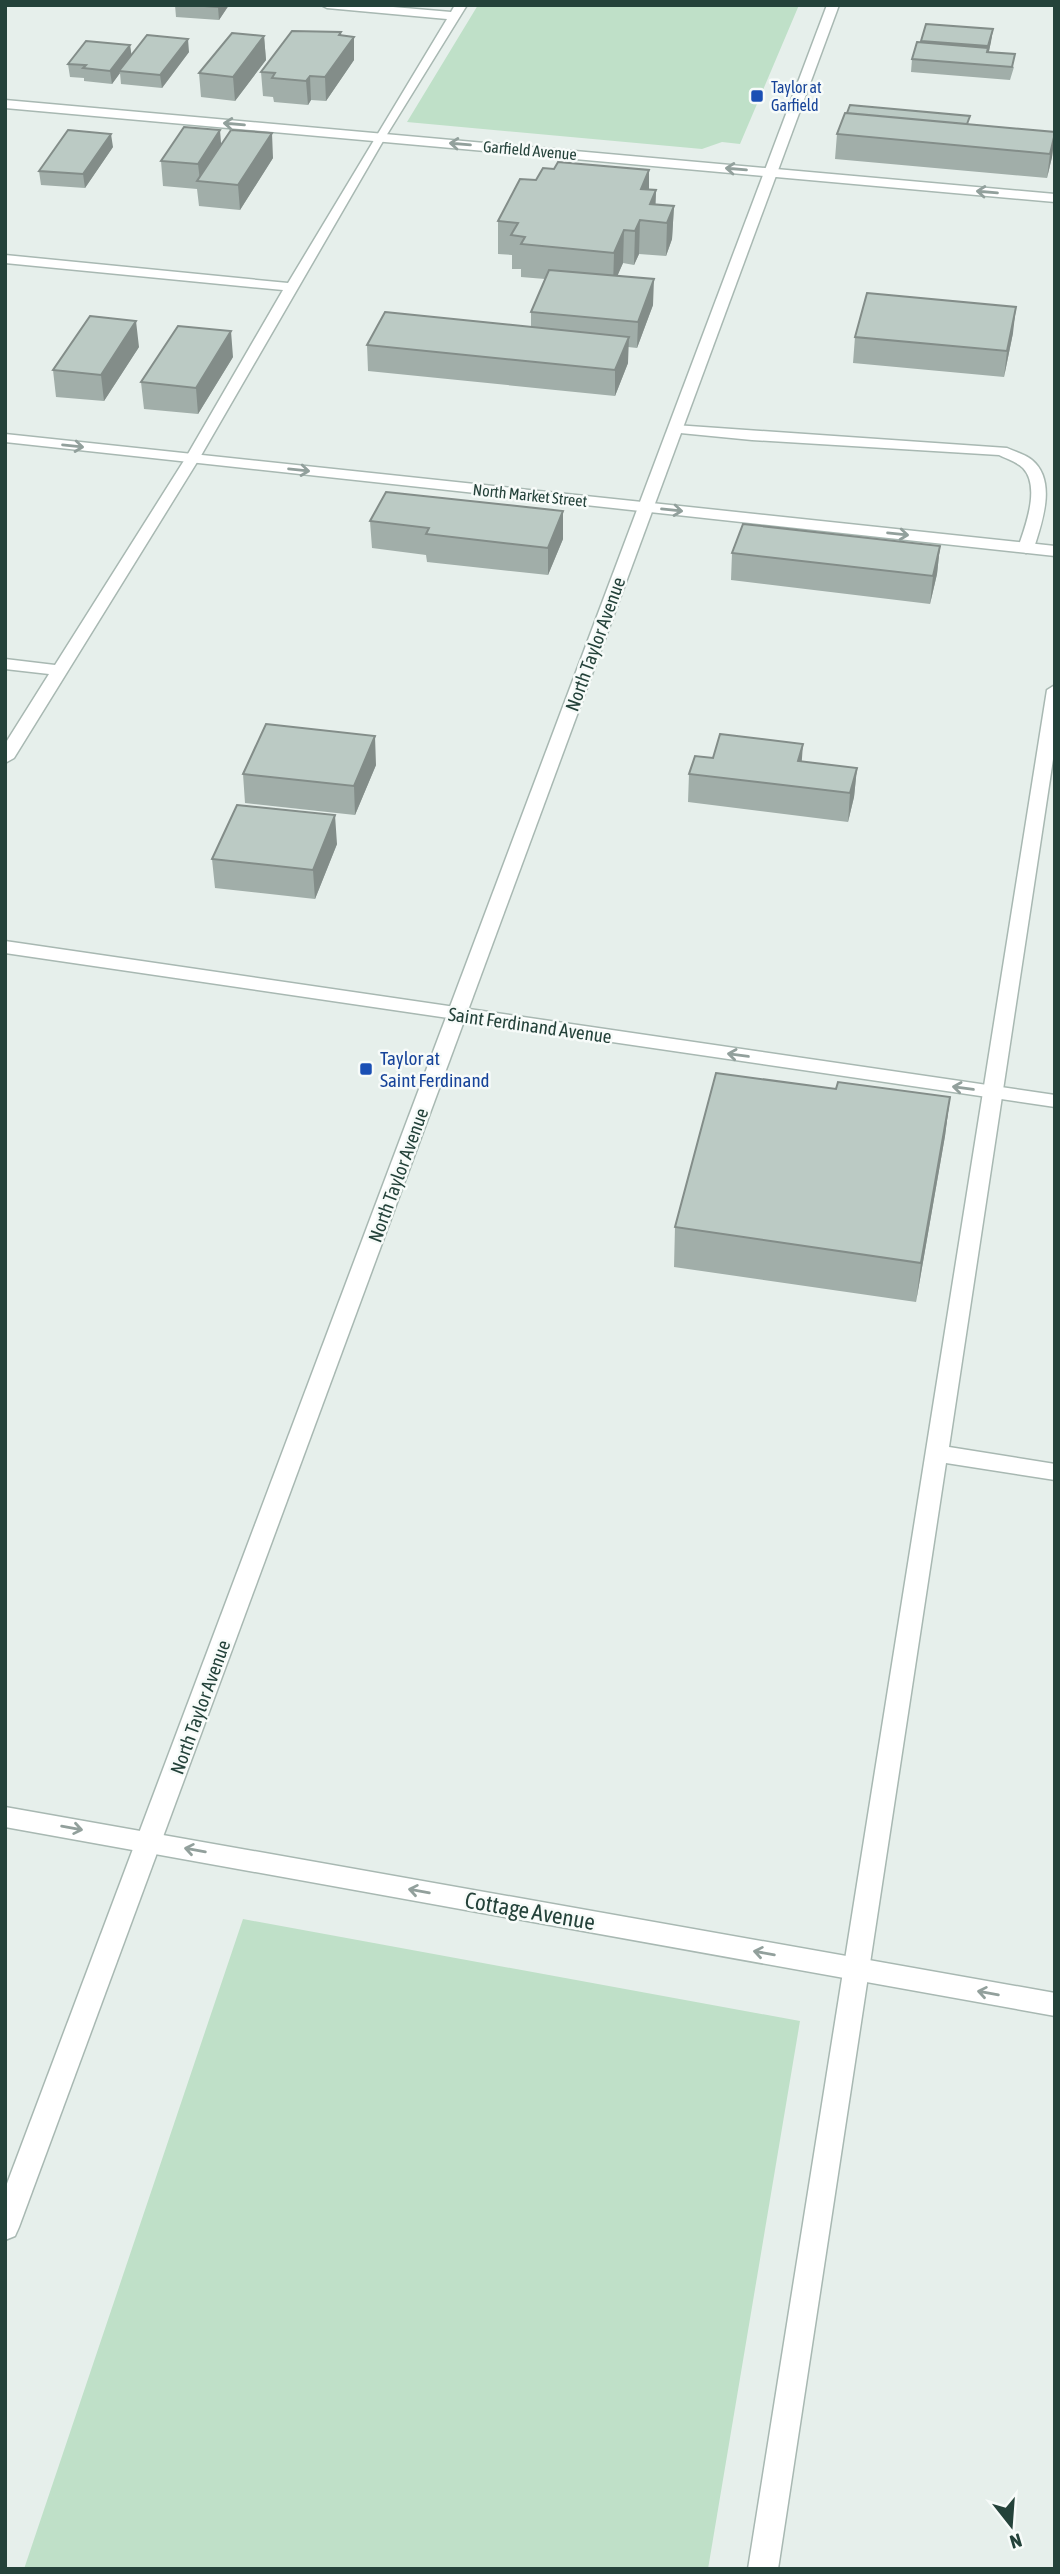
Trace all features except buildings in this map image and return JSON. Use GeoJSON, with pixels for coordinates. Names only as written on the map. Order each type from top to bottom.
{"type":"FeatureCollection","features":[{"type":"Feature","properties":{"kind":"street"},"geometry":{"type":"LineString","coordinates":[[5,758],[192,459],[380,136],[457,11],[327,5]]}},
{"type":"Feature","properties":{"kind":"street","name":"North Taylor Avenue"},"geometry":{"type":"LineString","coordinates":[[5,2227],[833,5]]}},
{"type":"Feature","properties":{"kind":"street","name":"Garfield Avenue"},"geometry":{"type":"LineString","coordinates":[[5,104],[1055,198]]}},
{"type":"Feature","properties":{"kind":"street"},"geometry":{"type":"LineString","coordinates":[[5,259],[291,287]]}},
{"type":"Feature","properties":{"kind":"street"},"geometry":{"type":"LineString","coordinates":[[675,429],[1002,451],[1030,464],[1038,481],[1036,517],[1026,548]]}},
{"type":"Feature","properties":{"kind":"street","name":"North Market Street"},"geometry":{"type":"LineString","coordinates":[[5,438],[1055,551]]}},
{"type":"Feature","properties":{"kind":"street"},"geometry":{"type":"LineString","coordinates":[[5,663],[60,670]]}},
{"type":"Feature","properties":{"kind":"street"},"geometry":{"type":"LineString","coordinates":[[763,2569],[993,1093],[1046,802],[1055,690]]}},
{"type":"Feature","properties":{"kind":"street","name":"Saint Ferdinand Avenue"},"geometry":{"type":"LineString","coordinates":[[5,947],[1055,1101]]}},
{"type":"Feature","properties":{"kind":"street"},"geometry":{"type":"LineString","coordinates":[[937,1453],[1055,1472]]}},
{"type":"Feature","properties":{"kind":"street","name":"Cottage Avenue"},"geometry":{"type":"LineString","coordinates":[[5,1817],[1055,2005]]}},
{"type":"Feature","properties":{"kind":"green space"},"geometry":{"type":"Polygon","coordinates":[[[478,5],[799,5],[740,144],[722,142],[702,149],[407,122],[478,5]]]}},
{"type":"Feature","properties":{"kind":"green space"},"geometry":{"type":"Polygon","coordinates":[[[243,1919],[800,2021],[708,2569],[24,2569],[243,1919]]]}},
{"type":"Feature","properties":{"kind":"place","name":"Taylor at Garfield"},"geometry":{"type":"Point","coordinates":[757,96]}},
{"type":"Feature","properties":{"kind":"place","name":"Taylor at Saint Ferdinand"},"geometry":{"type":"Point","coordinates":[366,1069]}}]}
